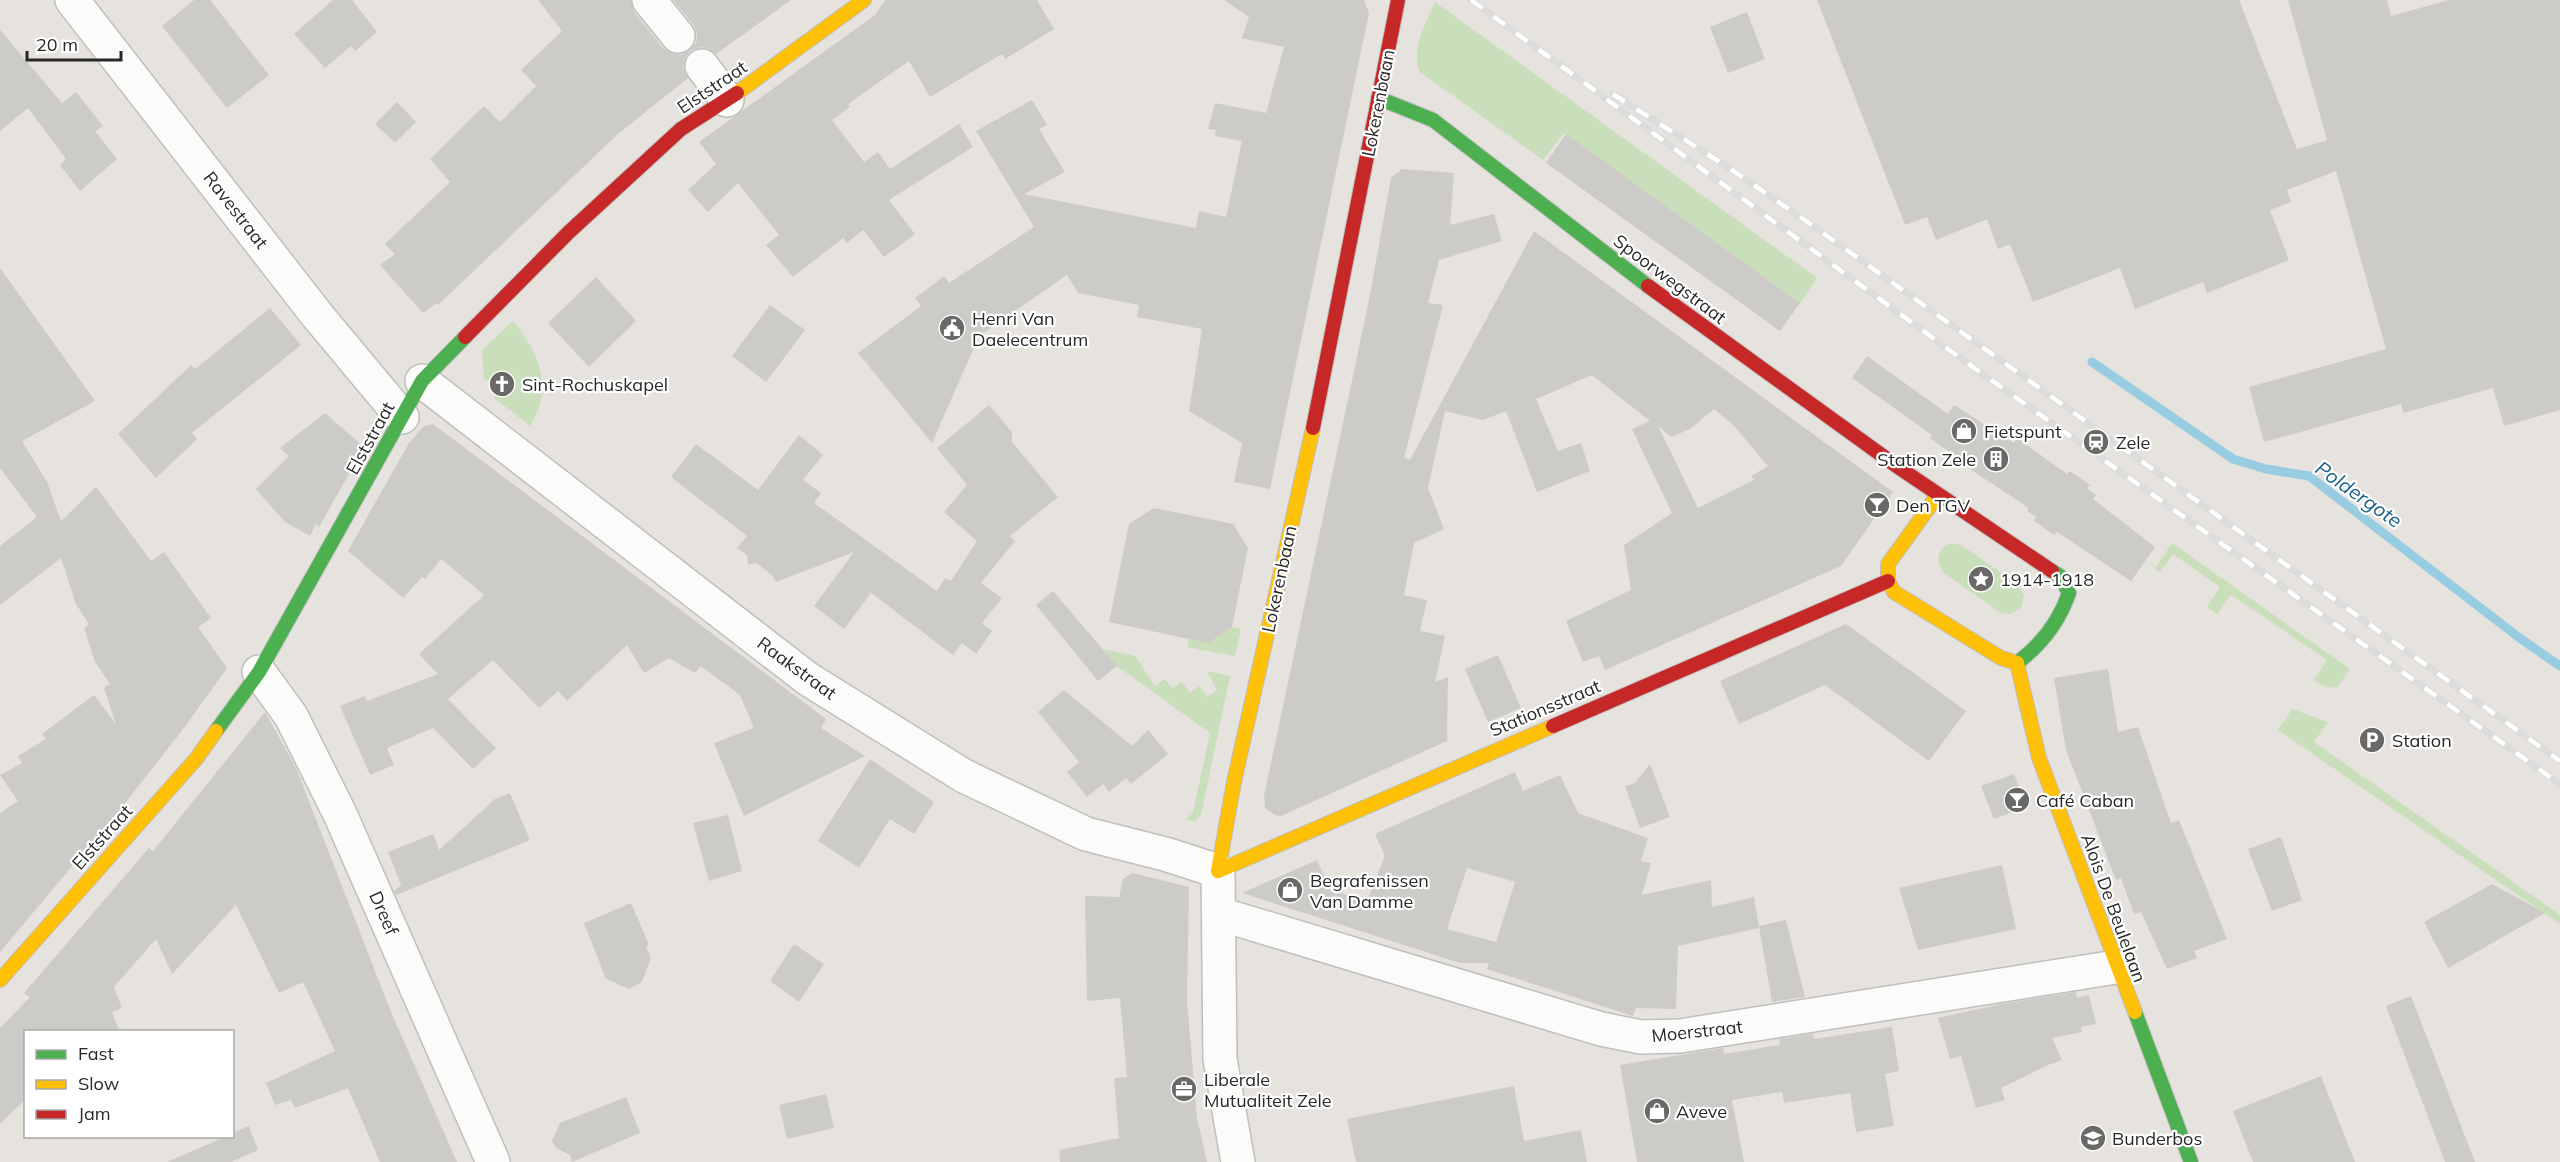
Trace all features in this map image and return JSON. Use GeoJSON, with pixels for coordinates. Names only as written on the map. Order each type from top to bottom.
{"type":"FeatureCollection","features":[{"type":"Feature","properties":{"kind":"street","name":"Ravestraat"},"geometry":{"type":"LineString","coordinates":[[72,0],[317,315],[402,417]]}},
{"type":"Feature","properties":{"kind":"street"},"geometry":{"type":"LineString","coordinates":[[649,0],[678,36]]}},
{"type":"Feature","properties":{"kind":"street","name":"Lokerenbaan"},"geometry":{"type":"LineString","coordinates":[[1238,1162],[1220,1059],[1218,871],[1234,782],[1320,398],[1398,0]]}},
{"type":"Feature","properties":{"kind":"street","name":"Elststraat"},"geometry":{"type":"LineString","coordinates":[[0,980],[196,759],[258,672],[422,381],[569,232],[681,129],[727,100],[854,3]]}},
{"type":"Feature","properties":{"kind":"street"},"geometry":{"type":"LineString","coordinates":[[702,66],[727,100]]}},
{"type":"Feature","properties":{"kind":"street","name":"Spoorwegstraat"},"geometry":{"type":"LineString","coordinates":[[1378,98],[1433,120],[1672,305],[1938,495],[2060,576],[2069,593],[2067,604],[2036,649],[2017,663]]}},
{"type":"Feature","properties":{"kind":"street","name":"Raakstraat"},"geometry":{"type":"LineString","coordinates":[[422,381],[808,679],[964,776],[1086,834],[1165,854],[1218,871]]}},
{"type":"Feature","properties":{"kind":"street"},"geometry":{"type":"LineString","coordinates":[[1938,495],[1888,564],[1888,581],[1894,592],[2001,658],[2017,663]]}},
{"type":"Feature","properties":{"kind":"street","name":"Stationsstraat"},"geometry":{"type":"LineString","coordinates":[[1218,871],[1888,581]]}},
{"type":"Feature","properties":{"kind":"street","name":"Alois De Beulelaan"},"geometry":{"type":"LineString","coordinates":[[2017,663],[2039,758],[2191,1162]]}},
{"type":"Feature","properties":{"kind":"street","name":"Dreef"},"geometry":{"type":"LineString","coordinates":[[258,672],[291,716],[340,814],[493,1162]]}},
{"type":"Feature","properties":{"kind":"street","name":"Moerstraat"},"geometry":{"type":"LineString","coordinates":[[1220,914],[1601,1029],[1641,1037],[1680,1036],[2116,967]]}},
{"type":"Feature","properties":{"kind":"green space"},"geometry":{"type":"Polygon","coordinates":[[[1435,2],[1817,278],[1800,303],[1564,133],[1543,160],[1420,72],[1417,63],[1418,45],[1435,2]]]}},
{"type":"Feature","properties":{"kind":"green space"},"geometry":{"type":"Polygon","coordinates":[[[513,321],[537,358],[541,371],[541,398],[530,426],[493,397],[513,386],[508,375],[491,382],[484,378],[482,350],[513,321]]]}},
{"type":"Feature","properties":{"kind":"green space"},"geometry":{"type":"Polygon","coordinates":[[[1952,543],[1961,545],[2019,585],[2024,596],[2021,608],[2010,614],[2001,613],[1944,573],[1938,560],[1940,552],[1952,543]]]}},
{"type":"Feature","properties":{"kind":"green space"},"geometry":{"type":"Polygon","coordinates":[[[2172,543],[2350,669],[2337,688],[2323,686],[2314,680],[2327,660],[2231,595],[2217,614],[2207,607],[2220,587],[2173,554],[2160,572],[2155,569],[2172,543]]]}},
{"type":"Feature","properties":{"kind":"green space"},"geometry":{"type":"Polygon","coordinates":[[[1232,627],[1241,629],[1235,656],[1187,647],[1189,639],[1208,643],[1232,627]]]}},
{"type":"Feature","properties":{"kind":"green space"},"geometry":{"type":"Polygon","coordinates":[[[1103,649],[1135,656],[1155,686],[1165,679],[1172,688],[1182,682],[1190,693],[1200,686],[1207,697],[1217,690],[1207,671],[1230,676],[1201,815],[1195,821],[1185,820],[1193,813],[1210,733],[1117,666],[1103,649]]]}},
{"type":"Feature","properties":{"kind":"green space"},"geometry":{"type":"Polygon","coordinates":[[[2292,709],[2328,722],[2314,742],[2560,915],[2560,924],[2278,730],[2292,709]]]}},
{"type":"Feature","properties":{"kind":"building"},"geometry":{"type":"Polygon","coordinates":[[[194,0],[210,0],[269,75],[227,108],[162,26],[194,0]]]}},
{"type":"Feature","properties":{"kind":"building"},"geometry":{"type":"Polygon","coordinates":[[[333,0],[352,0],[377,32],[355,51],[351,46],[325,68],[294,34],[333,0]]]}},
{"type":"Feature","properties":{"kind":"building"},"geometry":{"type":"Polygon","coordinates":[[[538,0],[631,0],[634,12],[663,48],[680,55],[690,50],[696,42],[697,34],[693,24],[673,0],[791,0],[716,54],[701,47],[690,51],[683,67],[688,78],[618,134],[438,305],[436,303],[423,313],[380,265],[395,254],[385,244],[450,182],[430,159],[484,106],[500,122],[536,86],[521,70],[562,31],[538,0]]]}},
{"type":"Feature","properties":{"kind":"building"},"geometry":{"type":"Polygon","coordinates":[[[885,0],[1037,0],[1054,29],[1005,59],[1002,54],[930,97],[909,61],[848,104],[850,107],[832,120],[864,162],[878,152],[890,169],[959,124],[973,147],[889,200],[915,234],[884,257],[863,230],[847,243],[843,238],[793,277],[766,245],[779,235],[738,183],[708,212],[688,190],[716,164],[699,142],[875,15],[885,0]]]}},
{"type":"Feature","properties":{"kind":"building"},"geometry":{"type":"Polygon","coordinates":[[[1224,0],[1364,0],[1369,13],[1270,489],[1234,482],[1242,443],[1189,411],[1202,329],[1137,317],[1139,305],[1078,293],[1067,275],[979,336],[932,443],[858,353],[921,306],[915,298],[944,276],[949,283],[1034,227],[976,131],[1032,100],[1047,125],[1039,129],[1065,172],[1024,194],[1196,228],[1199,211],[1226,217],[1242,141],[1215,136],[1216,130],[1208,129],[1215,103],[1266,113],[1284,47],[1242,38],[1249,17],[1224,0]]]}},
{"type":"Feature","properties":{"kind":"building"},"geometry":{"type":"Polygon","coordinates":[[[1817,0],[2239,0],[2297,149],[2327,140],[2288,0],[2387,0],[2391,16],[2449,0],[2560,0],[2560,410],[2504,426],[2493,388],[2403,413],[2401,404],[2264,442],[2249,387],[2386,349],[2336,171],[2287,190],[2291,202],[2270,210],[2289,260],[2207,293],[2203,282],[2135,309],[2120,268],[2033,302],[2010,244],[1998,249],[1987,219],[1936,240],[1927,217],[1905,225],[1817,0]]]}},
{"type":"Feature","properties":{"kind":"building"},"geometry":{"type":"Polygon","coordinates":[[[1747,12],[1765,59],[1728,73],[1710,27],[1747,12]]]}},
{"type":"Feature","properties":{"kind":"building"},"geometry":{"type":"Polygon","coordinates":[[[0,30],[62,103],[76,92],[103,126],[95,131],[117,159],[80,191],[60,165],[66,159],[28,108],[0,131],[0,30]]]}},
{"type":"Feature","properties":{"kind":"building"},"geometry":{"type":"Polygon","coordinates":[[[397,102],[416,122],[395,143],[375,124],[397,102]]]}},
{"type":"Feature","properties":{"kind":"building"},"geometry":{"type":"Polygon","coordinates":[[[1566,134],[1800,303],[1780,331],[1546,163],[1566,134]]]}},
{"type":"Feature","properties":{"kind":"building"},"geometry":{"type":"Polygon","coordinates":[[[1402,169],[1454,173],[1450,225],[1494,214],[1502,241],[1439,260],[1428,303],[1443,305],[1404,458],[1410,460],[1534,231],[1893,492],[1841,566],[1605,670],[1599,656],[1583,662],[1566,621],[1631,590],[1624,545],[1672,513],[1632,429],[1650,421],[1592,375],[1536,399],[1558,451],[1581,443],[1590,471],[1537,492],[1506,411],[1483,420],[1445,411],[1428,488],[1444,529],[1414,543],[1404,595],[1427,600],[1420,631],[1445,636],[1435,682],[1448,677],[1447,741],[1281,816],[1275,815],[1265,808],[1264,796],[1369,300],[1391,178],[1402,169]],[[1714,409],[1690,429],[1671,437],[1658,426],[1698,508],[1754,480],[1751,476],[1768,466],[1734,426],[1714,409]]]}},
{"type":"Feature","properties":{"kind":"building"},"geometry":{"type":"Polygon","coordinates":[[[0,268],[95,401],[22,441],[47,482],[61,521],[96,487],[151,561],[164,552],[211,618],[198,627],[227,668],[126,802],[0,952],[0,813],[18,801],[0,775],[22,763],[18,756],[46,739],[42,734],[94,695],[116,724],[104,688],[110,684],[95,662],[84,628],[89,624],[76,604],[61,558],[0,605],[0,546],[37,517],[0,468],[0,268]]]}},
{"type":"Feature","properties":{"kind":"building"},"geometry":{"type":"Polygon","coordinates":[[[596,277],[636,321],[589,367],[548,323],[596,277]]]}},
{"type":"Feature","properties":{"kind":"building"},"geometry":{"type":"Polygon","coordinates":[[[770,305],[805,330],[766,382],[732,356],[770,305]]]}},
{"type":"Feature","properties":{"kind":"building"},"geometry":{"type":"Polygon","coordinates":[[[270,308],[301,345],[192,433],[197,439],[156,478],[118,434],[191,365],[195,369],[270,308]]]}},
{"type":"Feature","properties":{"kind":"building"},"geometry":{"type":"Polygon","coordinates":[[[1867,356],[1948,414],[1954,405],[2014,443],[2017,438],[2067,474],[2070,471],[2090,485],[2087,488],[2096,495],[2093,499],[2155,547],[2131,581],[2057,532],[2054,535],[2034,521],[2036,517],[2027,511],[2029,508],[1956,460],[1958,458],[1930,438],[1932,435],[1852,378],[1867,356]]]}},
{"type":"Feature","properties":{"kind":"building"},"geometry":{"type":"Polygon","coordinates":[[[989,405],[1012,432],[1012,442],[1058,497],[1010,536],[1015,541],[981,583],[1002,598],[982,623],[992,631],[976,654],[962,643],[953,655],[871,593],[844,629],[814,606],[854,552],[776,582],[772,575],[756,563],[748,565],[747,555],[737,548],[747,536],[671,477],[696,444],[758,490],[799,435],[823,455],[803,480],[821,493],[814,503],[937,591],[945,578],[951,581],[977,541],[944,512],[967,485],[937,448],[989,405]]]}},
{"type":"Feature","properties":{"kind":"building"},"geometry":{"type":"Polygon","coordinates":[[[325,413],[364,447],[319,527],[316,524],[310,536],[285,522],[256,489],[289,456],[280,448],[325,413]]]}},
{"type":"Feature","properties":{"kind":"building"},"geometry":{"type":"Polygon","coordinates":[[[433,424],[826,719],[821,728],[865,756],[744,816],[714,743],[754,728],[740,695],[701,666],[695,673],[669,658],[644,673],[627,645],[567,701],[558,691],[539,708],[493,660],[448,699],[496,748],[473,769],[433,728],[387,748],[394,765],[370,775],[340,706],[365,696],[367,701],[438,674],[419,654],[484,595],[441,559],[425,579],[422,577],[403,598],[348,551],[409,443],[424,426],[433,424]]]}},
{"type":"Feature","properties":{"kind":"building"},"geometry":{"type":"Polygon","coordinates":[[[1154,508],[1233,524],[1248,548],[1232,627],[1208,643],[1109,622],[1129,524],[1154,508]]]}},
{"type":"Feature","properties":{"kind":"building"},"geometry":{"type":"Polygon","coordinates":[[[1053,591],[1117,666],[1098,681],[1036,605],[1053,591]]]}},
{"type":"Feature","properties":{"kind":"building"},"geometry":{"type":"Polygon","coordinates":[[[1846,624],[1966,711],[1929,761],[1825,685],[1739,724],[1720,681],[1846,624]]]}},
{"type":"Feature","properties":{"kind":"building"},"geometry":{"type":"Polygon","coordinates":[[[1498,655],[1521,708],[1488,722],[1465,669],[1498,655]]]}},
{"type":"Feature","properties":{"kind":"building"},"geometry":{"type":"Polygon","coordinates":[[[2108,669],[2118,732],[2138,727],[2171,823],[2179,820],[2227,939],[2194,951],[2197,958],[2167,969],[2141,912],[2134,914],[2121,878],[2116,880],[2066,750],[2054,678],[2108,669]]]}},
{"type":"Feature","properties":{"kind":"building"},"geometry":{"type":"Polygon","coordinates":[[[1064,690],[1132,746],[1148,730],[1168,754],[1131,784],[1126,778],[1109,792],[1103,784],[1087,797],[1067,772],[1079,762],[1038,712],[1064,690]]]}},
{"type":"Feature","properties":{"kind":"building"},"geometry":{"type":"Polygon","coordinates":[[[265,712],[296,768],[391,1012],[457,1162],[380,1162],[348,1088],[295,1108],[291,1100],[275,1105],[266,1083],[335,1051],[303,982],[279,993],[236,905],[172,974],[156,939],[114,987],[122,1008],[112,1012],[119,1030],[24,1030],[24,1101],[0,1124],[0,1028],[30,997],[24,993],[149,848],[153,851],[265,712]]]}},
{"type":"Feature","properties":{"kind":"building"},"geometry":{"type":"Polygon","coordinates":[[[870,759],[934,802],[914,834],[890,819],[859,868],[818,841],[870,759]]]}},
{"type":"Feature","properties":{"kind":"building"},"geometry":{"type":"Polygon","coordinates":[[[1650,764],[1670,817],[1640,828],[1625,786],[1635,783],[1650,764]]]}},
{"type":"Feature","properties":{"kind":"building"},"geometry":{"type":"Polygon","coordinates":[[[1515,772],[1523,791],[1560,775],[1578,813],[1648,838],[1641,861],[1651,863],[1642,895],[1711,880],[1712,907],[1754,897],[1759,928],[1678,946],[1676,1009],[1636,1008],[1633,1016],[1487,969],[1489,963],[1460,963],[1242,893],[1317,860],[1330,890],[1367,901],[1385,856],[1375,834],[1515,772]],[[1467,868],[1447,929],[1496,942],[1515,882],[1467,868]]]}},
{"type":"Feature","properties":{"kind":"building"},"geometry":{"type":"Polygon","coordinates":[[[2014,774],[2027,807],[1994,819],[1981,786],[2014,774]]]}},
{"type":"Feature","properties":{"kind":"building"},"geometry":{"type":"Polygon","coordinates":[[[510,793],[530,840],[396,895],[394,891],[401,885],[388,852],[433,834],[439,850],[495,799],[510,793]]]}},
{"type":"Feature","properties":{"kind":"building"},"geometry":{"type":"Polygon","coordinates":[[[728,815],[742,871],[709,881],[693,823],[728,815]]]}},
{"type":"Feature","properties":{"kind":"building"},"geometry":{"type":"Polygon","coordinates":[[[2281,837],[2302,900],[2272,911],[2248,849],[2281,837]]]}},
{"type":"Feature","properties":{"kind":"building"},"geometry":{"type":"Polygon","coordinates":[[[2002,865],[2016,929],[1918,950],[1899,888],[2002,865]]]}},
{"type":"Feature","properties":{"kind":"building"},"geometry":{"type":"Polygon","coordinates":[[[1132,873],[1189,887],[1187,1000],[1197,1118],[1207,1162],[1060,1162],[1059,1150],[1119,1138],[1114,1078],[1127,1077],[1120,998],[1087,1001],[1085,899],[1086,896],[1119,897],[1123,879],[1132,873]]]}},
{"type":"Feature","properties":{"kind":"building"},"geometry":{"type":"Polygon","coordinates":[[[2492,884],[2545,913],[2448,968],[2424,922],[2492,884]]]}},
{"type":"Feature","properties":{"kind":"building"},"geometry":{"type":"Polygon","coordinates":[[[631,903],[649,945],[646,946],[651,958],[642,982],[629,989],[606,979],[584,923],[631,903]]]}},
{"type":"Feature","properties":{"kind":"building"},"geometry":{"type":"Polygon","coordinates":[[[1786,920],[1805,997],[1772,1002],[1759,926],[1786,920]]]}},
{"type":"Feature","properties":{"kind":"building"},"geometry":{"type":"Polygon","coordinates":[[[794,944],[824,964],[799,1002],[770,981],[794,944]]]}},
{"type":"Feature","properties":{"kind":"building"},"geometry":{"type":"Polygon","coordinates":[[[2076,992],[2077,998],[2089,995],[2096,1024],[2081,1027],[2082,1032],[2052,1038],[2062,1060],[2001,1088],[2005,1100],[1976,1108],[1961,1056],[1950,1059],[1938,1018],[2001,1004],[2076,992]]]}},
{"type":"Feature","properties":{"kind":"building"},"geometry":{"type":"Polygon","coordinates":[[[2411,996],[2475,1162],[2445,1162],[2386,1006],[2411,996]]]}},
{"type":"Feature","properties":{"kind":"building"},"geometry":{"type":"Polygon","coordinates":[[[1892,1027],[1899,1071],[1885,1074],[1894,1126],[1856,1132],[1850,1093],[1784,1103],[1782,1092],[1732,1100],[1744,1162],[1637,1162],[1620,1065],[1723,1048],[1724,1054],[1780,1045],[1779,1039],[1813,1034],[1814,1039],[1892,1027]]]}},
{"type":"Feature","properties":{"kind":"building"},"geometry":{"type":"Polygon","coordinates":[[[2321,1076],[2355,1162],[2253,1162],[2233,1111],[2321,1076]]]}},
{"type":"Feature","properties":{"kind":"building"},"geometry":{"type":"Polygon","coordinates":[[[1514,1086],[1524,1141],[1581,1130],[1587,1162],[1356,1162],[1347,1119],[1514,1086]]]}},
{"type":"Feature","properties":{"kind":"building"},"geometry":{"type":"Polygon","coordinates":[[[826,1094],[834,1128],[787,1139],[779,1105],[826,1094]]]}},
{"type":"Feature","properties":{"kind":"building"},"geometry":{"type":"Polygon","coordinates":[[[626,1097],[640,1133],[572,1162],[570,1155],[556,1148],[552,1141],[560,1123],[626,1097]]]}},
{"type":"Feature","properties":{"kind":"building"},"geometry":{"type":"Polygon","coordinates":[[[249,1126],[258,1150],[231,1162],[167,1162],[223,1138],[234,1138],[234,1132],[249,1126]]]}},
{"type":"Feature","properties":{"kind":"waterway","name":"Poldergote"},"geometry":{"type":"LineString","coordinates":[[2092,362],[2233,459],[2266,469],[2309,476],[2521,639],[2560,666]]}},
{"type":"Feature","properties":{"kind":"railway"},"geometry":{"type":"LineString","coordinates":[[1471,0],[1963,360],[2560,784]]}},
{"type":"Feature","properties":{"kind":"railway"},"geometry":{"type":"LineString","coordinates":[[1613,94],[1729,168],[1809,223],[2560,761]]}},
{"type":"Feature","properties":{"kind":"traffic: fast"},"geometry":{"type":"LineString","coordinates":[[1378,98],[1433,120],[1648,286]]}},
{"type":"Feature","properties":{"kind":"traffic: fast"},"geometry":{"type":"LineString","coordinates":[[216,731],[259,672],[422,381],[465,337]]}},
{"type":"Feature","properties":{"kind":"traffic: fast"},"geometry":{"type":"LineString","coordinates":[[2017,663],[2034,649],[2048,632],[2060,614],[2069,593],[2060,576],[2052,571]]}},
{"type":"Feature","properties":{"kind":"traffic: fast"},"geometry":{"type":"LineString","coordinates":[[2135,1012],[2191,1162]]}},
{"type":"Feature","properties":{"kind":"traffic: slow"},"geometry":{"type":"LineString","coordinates":[[737,93],[864,0]]}},
{"type":"Feature","properties":{"kind":"traffic: slow"},"geometry":{"type":"LineString","coordinates":[[1218,871],[1234,782],[1313,428]]}},
{"type":"Feature","properties":{"kind":"traffic: slow"},"geometry":{"type":"LineString","coordinates":[[1938,495],[1888,564],[1888,581],[1894,592],[2001,658],[2017,663]]}},
{"type":"Feature","properties":{"kind":"traffic: slow"},"geometry":{"type":"LineString","coordinates":[[2017,663],[2039,758],[2135,1012]]}},
{"type":"Feature","properties":{"kind":"traffic: slow"},"geometry":{"type":"LineString","coordinates":[[1218,871],[1553,726]]}},
{"type":"Feature","properties":{"kind":"traffic: slow"},"geometry":{"type":"LineString","coordinates":[[0,980],[196,759],[216,731]]}},
{"type":"Feature","properties":{"kind":"traffic: jam"},"geometry":{"type":"LineString","coordinates":[[1313,428],[1398,0]]}},
{"type":"Feature","properties":{"kind":"traffic: jam"},"geometry":{"type":"LineString","coordinates":[[465,337],[569,232],[681,129],[737,93]]}},
{"type":"Feature","properties":{"kind":"traffic: jam"},"geometry":{"type":"LineString","coordinates":[[1648,286],[1898,467],[2052,571]]}},
{"type":"Feature","properties":{"kind":"traffic: jam"},"geometry":{"type":"LineString","coordinates":[[1553,726],[1888,581]]}},
{"type":"Feature","properties":{"kind":"place","name":"Henri Van Daelecentrum"},"geometry":{"type":"Point","coordinates":[952,328]}},
{"type":"Feature","properties":{"kind":"place","name":"Sint-Rochuskapel"},"geometry":{"type":"Point","coordinates":[502,384]}},
{"type":"Feature","properties":{"kind":"place","name":"Fietspunt"},"geometry":{"type":"Point","coordinates":[1964,431]}},
{"type":"Feature","properties":{"kind":"place","name":"Zele"},"geometry":{"type":"Point","coordinates":[2096,442]}},
{"type":"Feature","properties":{"kind":"place","name":"Station Zele"},"geometry":{"type":"Point","coordinates":[1996,459]}},
{"type":"Feature","properties":{"kind":"place","name":"Den TGV"},"geometry":{"type":"Point","coordinates":[1877,505]}},
{"type":"Feature","properties":{"kind":"place","name":"1914-1918"},"geometry":{"type":"Point","coordinates":[1981,579]}},
{"type":"Feature","properties":{"kind":"place","name":"Station"},"geometry":{"type":"Point","coordinates":[2372,740]}},
{"type":"Feature","properties":{"kind":"place","name":"Café Caban"},"geometry":{"type":"Point","coordinates":[2017,800]}},
{"type":"Feature","properties":{"kind":"place","name":"Begrafenissen Van Damme"},"geometry":{"type":"Point","coordinates":[1290,890]}},
{"type":"Feature","properties":{"kind":"place","name":"Liberale Mutualiteit Zele"},"geometry":{"type":"Point","coordinates":[1184,1089]}},
{"type":"Feature","properties":{"kind":"place","name":"Aveve"},"geometry":{"type":"Point","coordinates":[1657,1111]}},
{"type":"Feature","properties":{"kind":"place","name":"Bunderbos"},"geometry":{"type":"Point","coordinates":[2093,1138]}}]}
